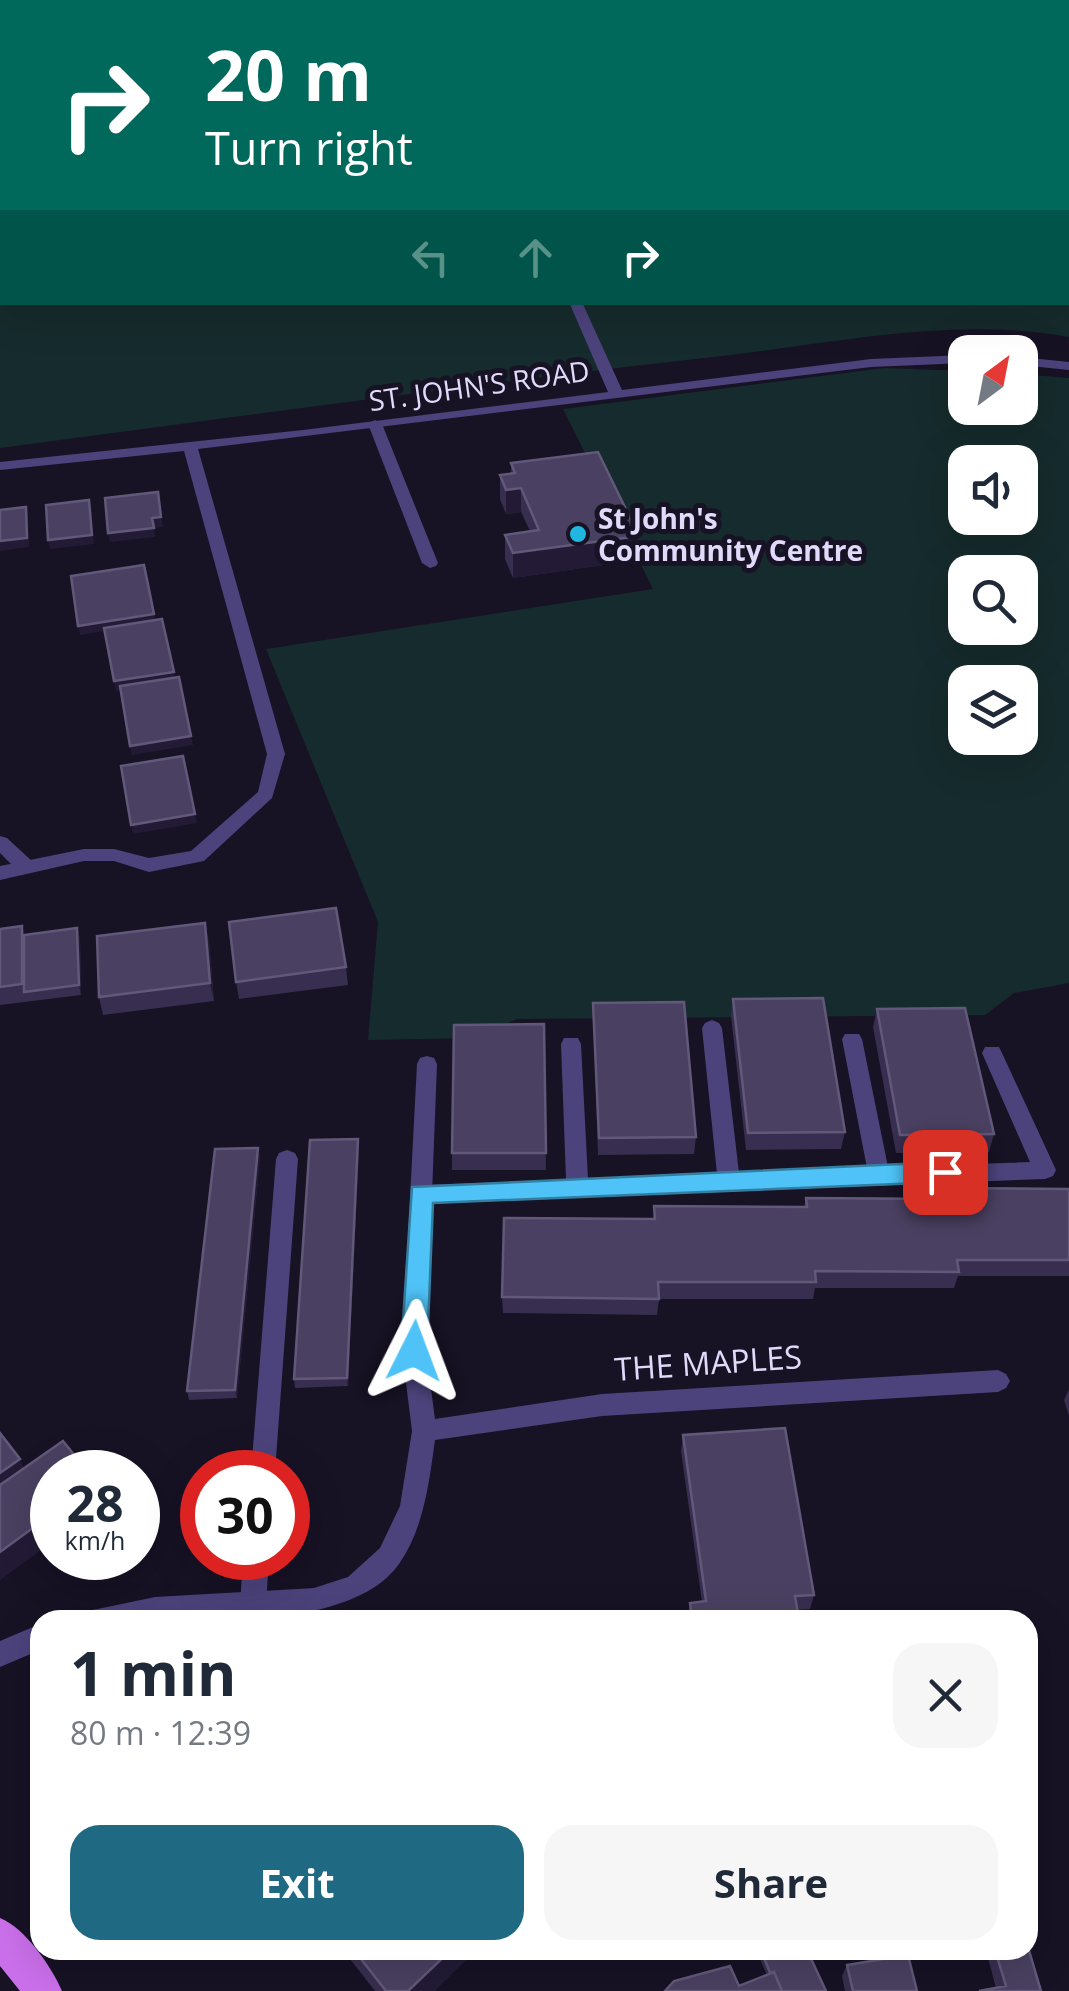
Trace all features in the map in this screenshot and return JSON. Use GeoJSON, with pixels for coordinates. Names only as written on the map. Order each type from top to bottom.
{"type":"FeatureCollection","features":[{"type":"Feature","properties":{"kind":"main road"},"geometry":{"type":"LineString","coordinates":[[0,1936],[43,1991]]}},
{"type":"Feature","properties":{"kind":"street"},"geometry":{"type":"LineString","coordinates":[[576,305],[615,391]]}},
{"type":"Feature","properties":{"kind":"street","name":"ST. JOHN'S ROAD"},"geometry":{"type":"LineString","coordinates":[[0,466],[375,424],[615,391],[871,363],[948,360]]}},
{"type":"Feature","properties":{"kind":"street"},"geometry":{"type":"LineString","coordinates":[[1038,363],[1069,366]]}},
{"type":"Feature","properties":{"kind":"street"},"geometry":{"type":"LineString","coordinates":[[375,424],[430,563]]}},
{"type":"Feature","properties":{"kind":"street"},"geometry":{"type":"LineString","coordinates":[[0,873],[84,855],[114,856],[150,865],[197,856],[266,794],[276,754],[190,446]]}},
{"type":"Feature","properties":{"kind":"street"},"geometry":{"type":"LineString","coordinates":[[0,842],[26,867]]}},
{"type":"Feature","properties":{"kind":"street"},"geometry":{"type":"LineString","coordinates":[[712,1028],[729,1181]]}},
{"type":"Feature","properties":{"kind":"street"},"geometry":{"type":"LineString","coordinates":[[852,1039],[878,1174]]}},
{"type":"Feature","properties":{"kind":"street"},"geometry":{"type":"LineString","coordinates":[[570,1044],[577,1188]]}},
{"type":"Feature","properties":{"kind":"street"},"geometry":{"type":"LineString","coordinates":[[421,1194],[1045,1170],[992,1052]]}},
{"type":"Feature","properties":{"kind":"street"},"geometry":{"type":"LineString","coordinates":[[158,1610],[307,1605],[370,1580],[403,1531],[422,1468],[424,1431],[414,1351],[427,1064]]}},
{"type":"Feature","properties":{"kind":"street"},"geometry":{"type":"LineString","coordinates":[[265,1450],[288,1159]]}},
{"type":"Feature","properties":{"kind":"street","name":"THE MAPLES"},"geometry":{"type":"LineString","coordinates":[[424,1431],[602,1405],[998,1381]]}},
{"type":"Feature","properties":{"kind":"street"},"geometry":{"type":"LineString","coordinates":[[252,1605],[254,1580]]}},
{"type":"Feature","properties":{"kind":"street"},"geometry":{"type":"LineString","coordinates":[[0,1654],[30,1641]]}},
{"type":"Feature","properties":{"kind":"green space"},"geometry":{"type":"Polygon","coordinates":[[[0,305],[1069,305],[1069,337],[983,329],[896,334],[0,448],[0,305]]]}},
{"type":"Feature","properties":{"kind":"green space"},"geometry":{"type":"Polygon","coordinates":[[[884,368],[948,370],[948,425],[1038,425],[1038,375],[1069,378],[1069,983],[1014,993],[985,1015],[517,1019],[475,1038],[368,1040],[378,922],[266,649],[653,589],[563,409],[884,368]]]}},
{"type":"Feature","properties":{"kind":"building","name":"St John's Community Centre"},"geometry":{"type":"Polygon","coordinates":[[[598,452],[639,536],[513,553],[505,535],[539,530],[521,488],[506,490],[500,475],[515,473],[511,463],[598,452]]]}},
{"type":"Feature","properties":{"kind":"building"},"geometry":{"type":"Polygon","coordinates":[[[158,492],[161,517],[152,518],[154,528],[108,533],[105,498],[158,492]]]}},
{"type":"Feature","properties":{"kind":"building"},"geometry":{"type":"Polygon","coordinates":[[[89,500],[92,535],[48,540],[46,505],[89,500]]]}},
{"type":"Feature","properties":{"kind":"building"},"geometry":{"type":"Polygon","coordinates":[[[26,507],[27,538],[0,541],[0,510],[26,507]]]}},
{"type":"Feature","properties":{"kind":"building"},"geometry":{"type":"Polygon","coordinates":[[[144,565],[154,614],[78,626],[71,576],[144,565]]]}},
{"type":"Feature","properties":{"kind":"building"},"geometry":{"type":"Polygon","coordinates":[[[162,619],[174,672],[114,681],[104,628],[162,619]]]}},
{"type":"Feature","properties":{"kind":"building"},"geometry":{"type":"Polygon","coordinates":[[[179,677],[191,736],[130,746],[120,686],[179,677]]]}},
{"type":"Feature","properties":{"kind":"building"},"geometry":{"type":"Polygon","coordinates":[[[183,756],[195,814],[131,825],[121,766],[183,756]]]}},
{"type":"Feature","properties":{"kind":"building"},"geometry":{"type":"Polygon","coordinates":[[[336,908],[346,967],[236,982],[229,922],[336,908]]]}},
{"type":"Feature","properties":{"kind":"building"},"geometry":{"type":"Polygon","coordinates":[[[205,923],[210,983],[99,997],[97,936],[205,923]]]}},
{"type":"Feature","properties":{"kind":"building"},"geometry":{"type":"Polygon","coordinates":[[[22,926],[22,984],[0,987],[0,929],[22,926]]]}},
{"type":"Feature","properties":{"kind":"building"},"geometry":{"type":"Polygon","coordinates":[[[77,928],[79,985],[24,992],[24,935],[77,928]]]}},
{"type":"Feature","properties":{"kind":"building"},"geometry":{"type":"Polygon","coordinates":[[[823,998],[845,1132],[748,1133],[733,999],[823,998]]]}},
{"type":"Feature","properties":{"kind":"building"},"geometry":{"type":"Polygon","coordinates":[[[684,1002],[696,1137],[599,1138],[593,1003],[684,1002]]]}},
{"type":"Feature","properties":{"kind":"building"},"geometry":{"type":"Polygon","coordinates":[[[965,1008],[994,1134],[900,1135],[877,1009],[965,1008]]]}},
{"type":"Feature","properties":{"kind":"building"},"geometry":{"type":"Polygon","coordinates":[[[544,1024],[546,1153],[452,1153],[454,1025],[544,1024]]]}},
{"type":"Feature","properties":{"kind":"building"},"geometry":{"type":"Polygon","coordinates":[[[358,1139],[347,1378],[294,1379],[310,1140],[358,1139]]]}},
{"type":"Feature","properties":{"kind":"building"},"geometry":{"type":"Polygon","coordinates":[[[258,1148],[235,1390],[187,1391],[215,1149],[258,1148]]]}},
{"type":"Feature","properties":{"kind":"building"},"geometry":{"type":"Polygon","coordinates":[[[944,1188],[1069,1189],[1069,1260],[957,1260],[959,1272],[815,1271],[816,1282],[658,1282],[659,1299],[502,1297],[504,1218],[655,1219],[654,1206],[807,1207],[806,1198],[946,1199],[944,1188]]]}},
{"type":"Feature","properties":{"kind":"building"},"geometry":{"type":"Polygon","coordinates":[[[785,1428],[814,1595],[795,1596],[797,1610],[691,1610],[690,1603],[706,1601],[683,1435],[785,1428]]]}},
{"type":"Feature","properties":{"kind":"building"},"geometry":{"type":"Polygon","coordinates":[[[0,1433],[20,1459],[0,1473],[0,1433]]]}},
{"type":"Feature","properties":{"kind":"building"},"geometry":{"type":"Polygon","coordinates":[[[63,1441],[70,1450],[50,1450],[63,1441]]]}},
{"type":"Feature","properties":{"kind":"building"},"geometry":{"type":"Polygon","coordinates":[[[30,1464],[30,1530],[0,1552],[0,1485],[30,1464]]]}},
{"type":"Feature","properties":{"kind":"building"},"geometry":{"type":"Polygon","coordinates":[[[362,1960],[441,1960],[408,1991],[386,1991],[362,1960]]]}},
{"type":"Feature","properties":{"kind":"building"},"geometry":{"type":"Polygon","coordinates":[[[765,1960],[812,1960],[826,1991],[782,1991],[774,1972],[770,1973],[765,1960]]]}},
{"type":"Feature","properties":{"kind":"building"},"geometry":{"type":"Polygon","coordinates":[[[909,1960],[917,1991],[853,1991],[847,1965],[909,1960]]]}},
{"type":"Feature","properties":{"kind":"building"},"geometry":{"type":"Polygon","coordinates":[[[998,1960],[1032,1960],[1041,1991],[979,1991],[1006,1986],[998,1960]]]}},
{"type":"Feature","properties":{"kind":"building"},"geometry":{"type":"Polygon","coordinates":[[[730,1966],[739,1986],[774,1972],[782,1991],[665,1991],[674,1981],[730,1966]]]}},
{"type":"Feature","properties":{"kind":"place","name":"St John's Community Centre"},"geometry":{"type":"Point","coordinates":[578,534]}},
{"type":"Feature","properties":{"kind":"route"},"geometry":{"type":"LineString","coordinates":[[414,1351],[421,1194],[945,1172]]}}]}
